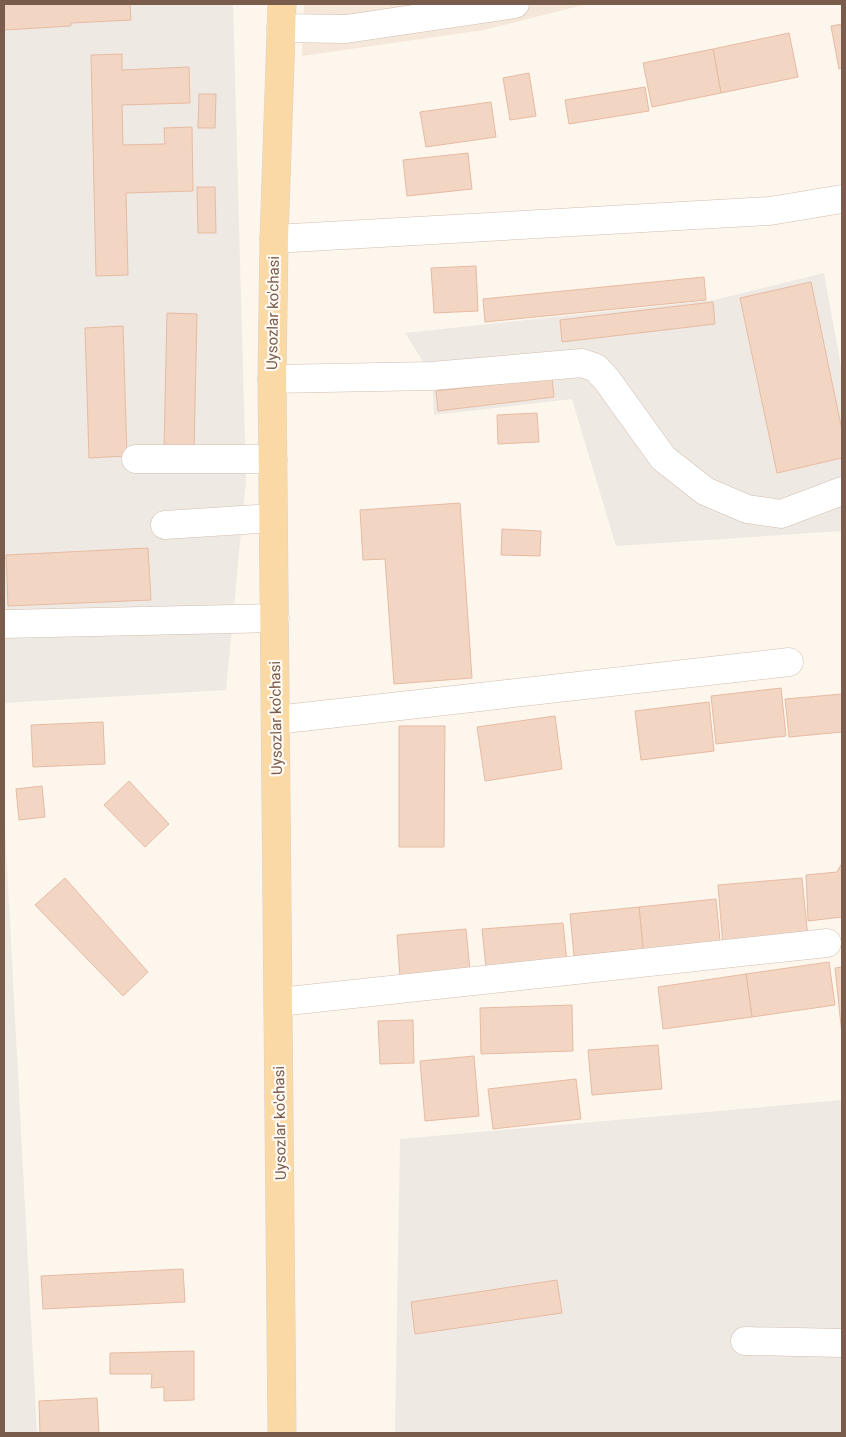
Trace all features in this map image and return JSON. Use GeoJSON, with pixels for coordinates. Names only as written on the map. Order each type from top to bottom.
{"type":"FeatureCollection","features":[{"type":"Feature","properties":{"kind":"main road","name":"Uysozlar ko'chasi"},"geometry":{"type":"LineString","coordinates":[[281,16],[272,379],[282,1433]]}},
{"type":"Feature","properties":{"kind":"street"},"geometry":{"type":"LineString","coordinates":[[281,16],[346,29],[515,4]]}},
{"type":"Feature","properties":{"kind":"street"},"geometry":{"type":"LineString","coordinates":[[274,239],[770,212],[842,199]]}},
{"type":"Feature","properties":{"kind":"street"},"geometry":{"type":"LineString","coordinates":[[272,379],[432,376],[582,363],[596,368],[607,380],[663,458],[705,491],[747,509],[781,514],[842,491]]}},
{"type":"Feature","properties":{"kind":"street"},"geometry":{"type":"LineString","coordinates":[[136,459],[273,459]]}},
{"type":"Feature","properties":{"kind":"street"},"geometry":{"type":"LineString","coordinates":[[165,525],[273,518]]}},
{"type":"Feature","properties":{"kind":"street"},"geometry":{"type":"LineString","coordinates":[[4,624],[275,618]]}},
{"type":"Feature","properties":{"kind":"street"},"geometry":{"type":"LineString","coordinates":[[276,720],[790,662]]}},
{"type":"Feature","properties":{"kind":"street"},"geometry":{"type":"LineString","coordinates":[[279,1002],[827,943]]}},
{"type":"Feature","properties":{"kind":"street"},"geometry":{"type":"LineString","coordinates":[[745,1341],[842,1343]]}},
{"type":"Feature","properties":{"kind":"shaded area"},"geometry":{"type":"Polygon","coordinates":[[[4,4],[233,4],[246,480],[226,690],[4,703],[4,4]]]}},
{"type":"Feature","properties":{"kind":"shaded area"},"geometry":{"type":"Polygon","coordinates":[[[304,4],[587,4],[484,30],[302,56],[304,4]]]}},
{"type":"Feature","properties":{"kind":"shaded area"},"geometry":{"type":"Polygon","coordinates":[[[824,273],[842,372],[842,531],[616,546],[572,399],[434,415],[432,376],[405,333],[714,300],[824,273]]]}},
{"type":"Feature","properties":{"kind":"shaded area"},"geometry":{"type":"Polygon","coordinates":[[[4,810],[37,1433],[4,1433],[4,810]]]}},
{"type":"Feature","properties":{"kind":"shaded area"},"geometry":{"type":"Polygon","coordinates":[[[842,1100],[842,1433],[395,1433],[400,1139],[842,1100]]]}},
{"type":"Feature","properties":{"kind":"building"},"geometry":{"type":"Polygon","coordinates":[[[4,4],[130,4],[131,20],[71,23],[71,26],[4,30],[4,4]]]}},
{"type":"Feature","properties":{"kind":"building"},"geometry":{"type":"Polygon","coordinates":[[[842,24],[842,68],[839,69],[831,26],[842,24]]]}},
{"type":"Feature","properties":{"kind":"building"},"geometry":{"type":"Polygon","coordinates":[[[789,33],[798,77],[721,93],[713,49],[789,33]]]}},
{"type":"Feature","properties":{"kind":"building"},"geometry":{"type":"Polygon","coordinates":[[[713,49],[721,93],[652,107],[643,63],[713,49]]]}},
{"type":"Feature","properties":{"kind":"building"},"geometry":{"type":"Polygon","coordinates":[[[122,54],[122,70],[189,67],[190,103],[122,105],[123,145],[165,144],[164,128],[192,127],[193,191],[126,193],[128,275],[96,276],[91,55],[122,54]]]}},
{"type":"Feature","properties":{"kind":"building"},"geometry":{"type":"Polygon","coordinates":[[[529,73],[536,116],[510,120],[503,78],[529,73]]]}},
{"type":"Feature","properties":{"kind":"building"},"geometry":{"type":"Polygon","coordinates":[[[645,87],[649,111],[569,124],[565,100],[645,87]]]}},
{"type":"Feature","properties":{"kind":"building"},"geometry":{"type":"Polygon","coordinates":[[[199,94],[216,94],[215,128],[198,128],[199,94]]]}},
{"type":"Feature","properties":{"kind":"building"},"geometry":{"type":"Polygon","coordinates":[[[491,102],[496,137],[426,147],[420,112],[491,102]]]}},
{"type":"Feature","properties":{"kind":"building"},"geometry":{"type":"Polygon","coordinates":[[[468,153],[472,189],[407,196],[403,160],[468,153]]]}},
{"type":"Feature","properties":{"kind":"building"},"geometry":{"type":"Polygon","coordinates":[[[197,187],[215,187],[216,233],[198,233],[197,187]]]}},
{"type":"Feature","properties":{"kind":"building"},"geometry":{"type":"Polygon","coordinates":[[[476,266],[478,311],[434,313],[431,268],[476,266]]]}},
{"type":"Feature","properties":{"kind":"building"},"geometry":{"type":"Polygon","coordinates":[[[704,277],[706,300],[485,322],[483,299],[704,277]]]}},
{"type":"Feature","properties":{"kind":"building"},"geometry":{"type":"Polygon","coordinates":[[[811,282],[842,430],[842,458],[777,473],[740,298],[811,282]]]}},
{"type":"Feature","properties":{"kind":"building"},"geometry":{"type":"Polygon","coordinates":[[[713,302],[715,324],[562,342],[560,320],[713,302]]]}},
{"type":"Feature","properties":{"kind":"building"},"geometry":{"type":"Polygon","coordinates":[[[167,313],[197,314],[194,450],[164,449],[167,313]]]}},
{"type":"Feature","properties":{"kind":"building"},"geometry":{"type":"Polygon","coordinates":[[[123,326],[127,456],[89,458],[85,328],[123,326]]]}},
{"type":"Feature","properties":{"kind":"building"},"geometry":{"type":"Polygon","coordinates":[[[552,378],[554,397],[438,411],[436,391],[552,378]]]}},
{"type":"Feature","properties":{"kind":"building"},"geometry":{"type":"Polygon","coordinates":[[[537,413],[539,442],[498,444],[497,415],[537,413]]]}},
{"type":"Feature","properties":{"kind":"building"},"geometry":{"type":"Polygon","coordinates":[[[460,503],[472,678],[394,684],[385,559],[363,560],[360,510],[460,503]]]}},
{"type":"Feature","properties":{"kind":"building"},"geometry":{"type":"Polygon","coordinates":[[[502,529],[541,531],[540,556],[501,555],[502,529]]]}},
{"type":"Feature","properties":{"kind":"building"},"geometry":{"type":"Polygon","coordinates":[[[148,548],[151,600],[8,606],[6,555],[148,548]]]}},
{"type":"Feature","properties":{"kind":"building"},"geometry":{"type":"Polygon","coordinates":[[[781,688],[786,736],[716,744],[711,696],[781,688]]]}},
{"type":"Feature","properties":{"kind":"building"},"geometry":{"type":"Polygon","coordinates":[[[842,694],[842,732],[789,737],[785,699],[842,694]]]}},
{"type":"Feature","properties":{"kind":"building"},"geometry":{"type":"Polygon","coordinates":[[[709,702],[714,751],[641,760],[635,711],[709,702]]]}},
{"type":"Feature","properties":{"kind":"building"},"geometry":{"type":"Polygon","coordinates":[[[555,716],[562,769],[485,781],[477,727],[555,716]]]}},
{"type":"Feature","properties":{"kind":"building"},"geometry":{"type":"Polygon","coordinates":[[[103,722],[105,764],[33,767],[31,725],[103,722]]]}},
{"type":"Feature","properties":{"kind":"building"},"geometry":{"type":"Polygon","coordinates":[[[399,726],[445,726],[444,847],[399,847],[399,726]]]}},
{"type":"Feature","properties":{"kind":"building"},"geometry":{"type":"Polygon","coordinates":[[[129,781],[169,824],[145,847],[104,805],[129,781]]]}},
{"type":"Feature","properties":{"kind":"building"},"geometry":{"type":"Polygon","coordinates":[[[42,786],[45,817],[19,820],[16,789],[42,786]]]}},
{"type":"Feature","properties":{"kind":"building"},"geometry":{"type":"Polygon","coordinates":[[[842,863],[842,917],[808,921],[806,875],[837,872],[842,863]]]}},
{"type":"Feature","properties":{"kind":"building"},"geometry":{"type":"Polygon","coordinates":[[[65,878],[148,972],[123,996],[35,905],[65,878]]]}},
{"type":"Feature","properties":{"kind":"building"},"geometry":{"type":"Polygon","coordinates":[[[802,878],[808,938],[723,946],[718,885],[802,878]]]}},
{"type":"Feature","properties":{"kind":"building"},"geometry":{"type":"Polygon","coordinates":[[[716,899],[720,941],[643,949],[639,907],[716,899]]]}},
{"type":"Feature","properties":{"kind":"building"},"geometry":{"type":"Polygon","coordinates":[[[639,907],[643,949],[574,956],[570,914],[639,907]]]}},
{"type":"Feature","properties":{"kind":"building"},"geometry":{"type":"Polygon","coordinates":[[[563,923],[567,962],[486,968],[482,929],[563,923]]]}},
{"type":"Feature","properties":{"kind":"building"},"geometry":{"type":"Polygon","coordinates":[[[466,929],[470,971],[400,977],[397,935],[466,929]]]}},
{"type":"Feature","properties":{"kind":"building"},"geometry":{"type":"Polygon","coordinates":[[[829,962],[835,1005],[752,1017],[746,974],[829,962]]]}},
{"type":"Feature","properties":{"kind":"building"},"geometry":{"type":"Polygon","coordinates":[[[842,967],[842,1035],[835,968],[842,967]]]}},
{"type":"Feature","properties":{"kind":"building"},"geometry":{"type":"Polygon","coordinates":[[[746,974],[752,1017],[663,1029],[658,987],[746,974]]]}},
{"type":"Feature","properties":{"kind":"building"},"geometry":{"type":"Polygon","coordinates":[[[572,1005],[573,1051],[481,1054],[480,1008],[572,1005]]]}},
{"type":"Feature","properties":{"kind":"building"},"geometry":{"type":"Polygon","coordinates":[[[413,1020],[414,1063],[380,1064],[378,1021],[413,1020]]]}},
{"type":"Feature","properties":{"kind":"building"},"geometry":{"type":"Polygon","coordinates":[[[658,1045],[662,1089],[592,1095],[588,1050],[658,1045]]]}},
{"type":"Feature","properties":{"kind":"building"},"geometry":{"type":"Polygon","coordinates":[[[474,1056],[479,1116],[425,1121],[420,1061],[474,1056]]]}},
{"type":"Feature","properties":{"kind":"building"},"geometry":{"type":"Polygon","coordinates":[[[576,1079],[581,1119],[493,1129],[488,1089],[576,1079]]]}},
{"type":"Feature","properties":{"kind":"building"},"geometry":{"type":"Polygon","coordinates":[[[183,1269],[185,1302],[43,1309],[41,1276],[183,1269]]]}},
{"type":"Feature","properties":{"kind":"building"},"geometry":{"type":"Polygon","coordinates":[[[557,1280],[562,1313],[415,1334],[411,1302],[557,1280]]]}},
{"type":"Feature","properties":{"kind":"building"},"geometry":{"type":"Polygon","coordinates":[[[194,1351],[194,1400],[164,1401],[164,1387],[151,1388],[152,1374],[110,1374],[110,1353],[194,1351]]]}},
{"type":"Feature","properties":{"kind":"building"},"geometry":{"type":"Polygon","coordinates":[[[97,1398],[99,1433],[40,1433],[39,1401],[97,1398]]]}}]}
